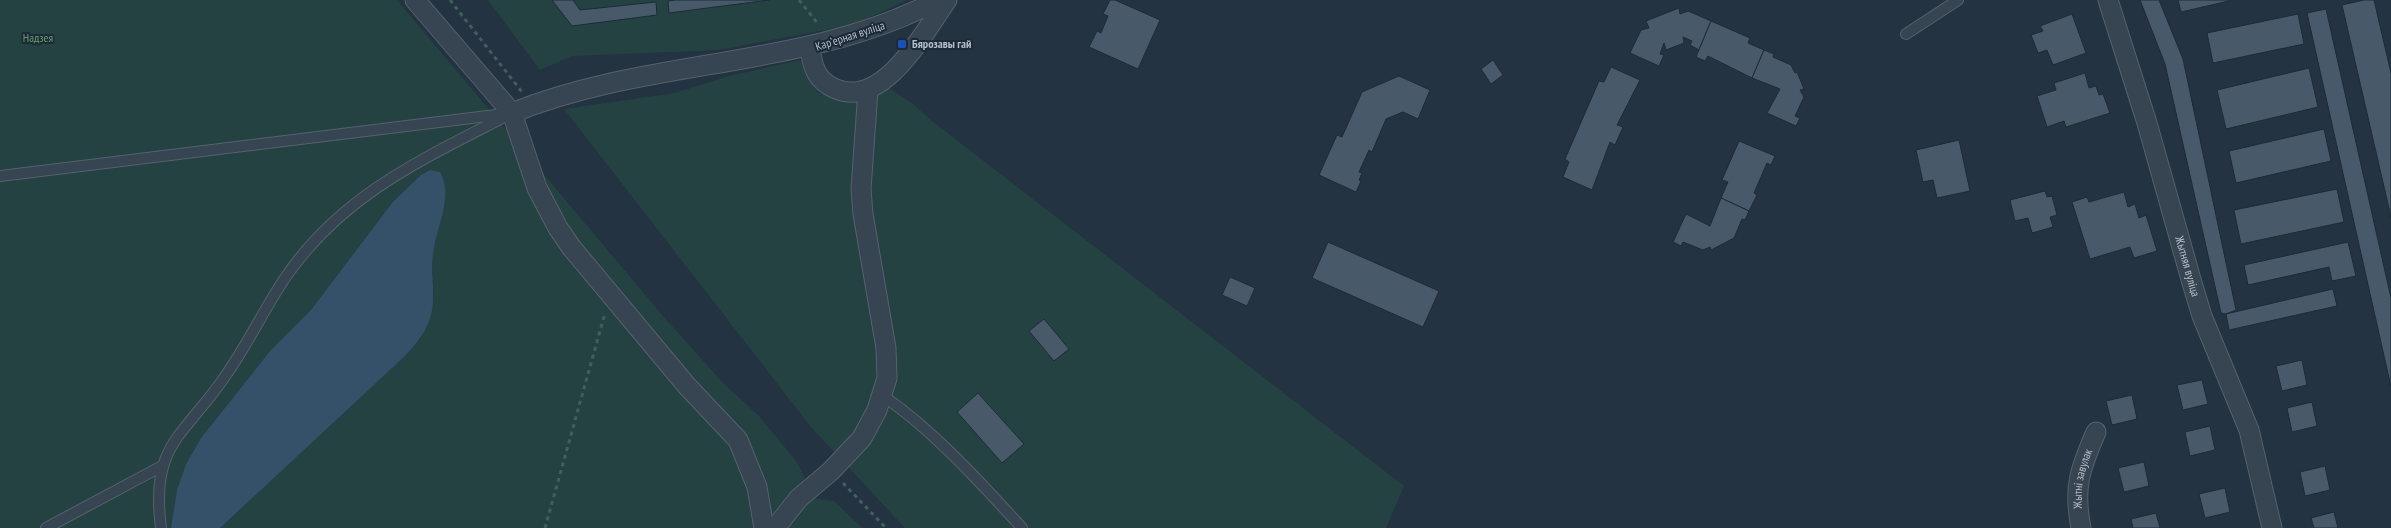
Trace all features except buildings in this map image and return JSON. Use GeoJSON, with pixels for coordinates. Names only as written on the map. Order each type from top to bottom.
{"type":"FeatureCollection","features":[{"type":"Feature","properties":{"kind":"street"},"geometry":{"type":"LineString","coordinates":[[415,0],[512,113],[529,165],[546,206],[571,247],[687,386],[738,440],[758,487],[764,528]]}},
{"type":"Feature","properties":{"kind":"street","name":"Карʼерная вуліца"},"geometry":{"type":"LineString","coordinates":[[868,90],[848,92],[825,83],[815,71],[810,46],[830,42],[896,20],[938,0]]}},
{"type":"Feature","properties":{"kind":"street"},"geometry":{"type":"LineString","coordinates":[[775,528],[799,498],[831,471],[862,438],[883,396],[887,364],[863,214],[861,189],[868,90],[886,78],[904,59],[947,0]]}},
{"type":"Feature","properties":{"kind":"street","name":"Жытняя вуліца"},"geometry":{"type":"LineString","coordinates":[[2108,0],[2147,123],[2202,316],[2249,430],[2272,528]]}},
{"type":"Feature","properties":{"kind":"street"},"geometry":{"type":"LineString","coordinates":[[512,113],[576,92],[810,46]]}},
{"type":"Feature","properties":{"kind":"street","name":"Жытні завулак"},"geometry":{"type":"LineString","coordinates":[[2081,528],[2077,493],[2078,477],[2096,432]]}},
{"type":"Feature","properties":{"kind":"lane"},"geometry":{"type":"LineString","coordinates":[[1906,34],[1958,0]]}},
{"type":"Feature","properties":{"kind":"lane"},"geometry":{"type":"LineString","coordinates":[[0,176],[512,113]]}},
{"type":"Feature","properties":{"kind":"lane"},"geometry":{"type":"LineString","coordinates":[[161,528],[158,497],[162,466],[169,447],[217,389],[235,363],[285,278],[329,225],[354,203],[405,168],[512,113]]}},
{"type":"Feature","properties":{"kind":"lane"},"geometry":{"type":"LineString","coordinates":[[883,396],[923,427],[1022,528]]}},
{"type":"Feature","properties":{"kind":"lane"},"geometry":{"type":"LineString","coordinates":[[46,528],[162,466]]}},
{"type":"Feature","properties":{"kind":"path"},"geometry":{"type":"LineString","coordinates":[[450,0],[532,106]]}},
{"type":"Feature","properties":{"kind":"path"},"geometry":{"type":"LineString","coordinates":[[799,0],[830,42]]}},
{"type":"Feature","properties":{"kind":"path"},"geometry":{"type":"LineString","coordinates":[[545,528],[610,296]]}},
{"type":"Feature","properties":{"kind":"path"},"geometry":{"type":"LineString","coordinates":[[831,471],[886,528]]}},
{"type":"Feature","properties":{"kind":"green space","name":"Надзея"},"geometry":{"type":"Polygon","coordinates":[[[0,0],[397,0],[663,316],[723,383],[759,416],[797,462],[805,479],[773,513],[768,528],[220,528],[405,356],[422,337],[434,297],[432,256],[435,236],[442,212],[392,203],[311,310],[270,351],[201,438],[186,464],[177,490],[171,528],[0,528],[0,0]]]}},
{"type":"Feature","properties":{"kind":"green space"},"geometry":{"type":"Polygon","coordinates":[[[488,0],[907,0],[853,25],[718,50],[572,56],[540,70],[488,0]]]}},
{"type":"Feature","properties":{"kind":"green space"},"geometry":{"type":"Polygon","coordinates":[[[805,59],[817,92],[851,103],[885,85],[913,104],[932,121],[1404,486],[1386,528],[905,528],[811,427],[564,109],[675,93],[729,76],[805,59]]]}},
{"type":"Feature","properties":{"kind":"green space"},"geometry":{"type":"Polygon","coordinates":[[[812,498],[834,501],[862,528],[787,528],[812,498]]]}},
{"type":"Feature","properties":{"kind":"water"},"geometry":{"type":"Polygon","coordinates":[[[430,170],[440,172],[444,182],[445,202],[433,254],[432,310],[426,329],[420,338],[405,356],[220,528],[171,528],[177,490],[186,464],[201,438],[270,351],[311,310],[392,203],[421,175],[430,170]]]}},
{"type":"Feature","properties":{"kind":"place","name":"Бярозавы гай"},"geometry":{"type":"Point","coordinates":[902,44]}}]}
